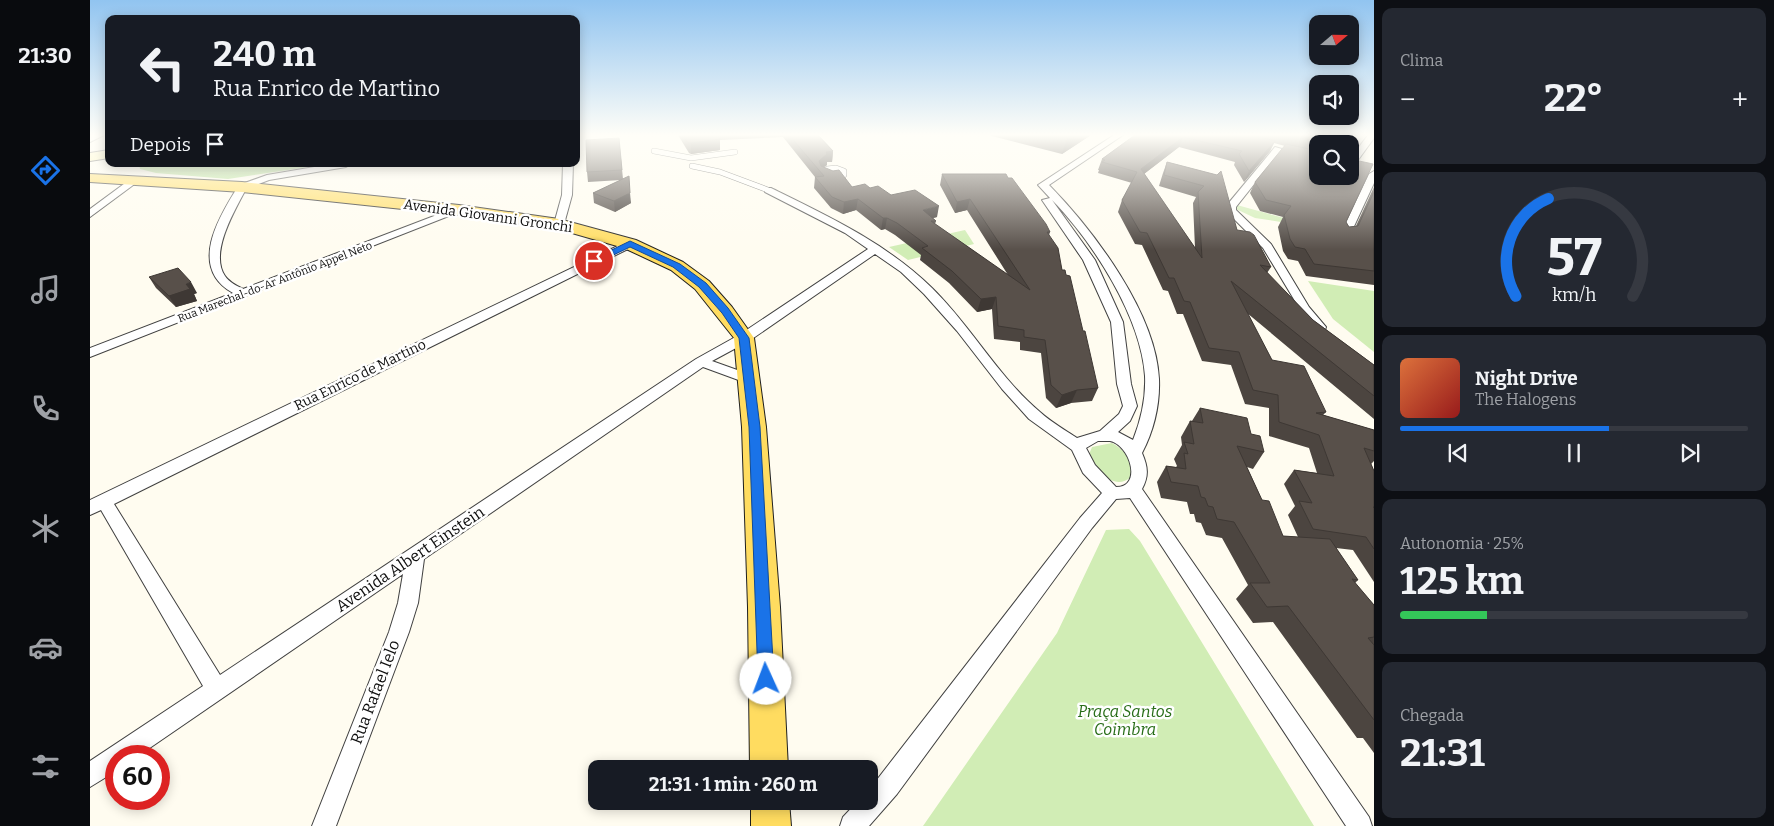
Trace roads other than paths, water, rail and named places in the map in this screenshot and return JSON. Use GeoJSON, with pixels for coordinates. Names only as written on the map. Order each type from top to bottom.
{"type":"FeatureCollection","features":[{"type":"Feature","properties":{"kind":"main road","name":"Avenida Giovanni Gronchi"},"geometry":{"type":"LineString","coordinates":[[90,174],[126,175],[459,210],[559,224],[630,244],[676,266],[702,285],[725,310],[744,338],[754,427],[769,760]]}},
{"type":"Feature","properties":{"kind":"main road","name":"Avenida Giovanni Gronchi"},"geometry":{"type":"LineString","coordinates":[[90,178],[126,175]]}},
{"type":"Feature","properties":{"kind":"main road"},"geometry":{"type":"LineString","coordinates":[[770,810],[770,826]]}},
{"type":"Feature","properties":{"kind":"street"},"geometry":{"type":"LineString","coordinates":[[243,294],[230,287],[219,277],[213,262],[214,250],[224,225],[242,187],[267,178],[292,174]]}},
{"type":"Feature","properties":{"kind":"street"},"geometry":{"type":"LineString","coordinates":[[559,224],[567,195],[568,174]]}},
{"type":"Feature","properties":{"kind":"street"},"geometry":{"type":"LineString","coordinates":[[1043,185],[1060,174]]}},
{"type":"Feature","properties":{"kind":"street"},"geometry":{"type":"LineString","coordinates":[[1257,174],[1231,207],[1231,210],[1266,245],[1282,268],[1297,300],[1309,318],[1330,336]]}},
{"type":"Feature","properties":{"kind":"street"},"geometry":{"type":"LineString","coordinates":[[1346,235],[1361,174]]}},
{"type":"Feature","properties":{"kind":"street"},"geometry":{"type":"LineString","coordinates":[[90,214],[126,175]]}},
{"type":"Feature","properties":{"kind":"street"},"geometry":{"type":"LineString","coordinates":[[1043,185],[1043,193],[1089,260],[1117,322],[1124,384],[1130,406],[1125,417],[1111,436]]}},
{"type":"Feature","properties":{"kind":"street"},"geometry":{"type":"LineString","coordinates":[[768,190],[849,231],[876,249],[928,291],[962,328],[1007,386],[1034,415],[1078,447],[1089,469],[1112,493],[1122,494],[1133,489],[1140,471],[1135,452],[1147,421],[1152,377],[1134,314],[1109,267],[1070,211],[1043,185]]}},
{"type":"Feature","properties":{"kind":"street","name":"Rua Marechal-do-Ar Antônio Appel Neto"},"geometry":{"type":"LineString","coordinates":[[90,353],[459,210]]}},
{"type":"Feature","properties":{"kind":"street","name":"Rua Enrico de Martino"},"geometry":{"type":"LineString","coordinates":[[97,504],[630,244]]}},
{"type":"Feature","properties":{"kind":"street","name":"Avenida Albert Einstein"},"geometry":{"type":"LineString","coordinates":[[135,745],[701,362],[744,338],[876,249]]}},
{"type":"Feature","properties":{"kind":"street"},"geometry":{"type":"LineString","coordinates":[[701,362],[749,379]]}},
{"type":"Feature","properties":{"kind":"street"},"geometry":{"type":"LineString","coordinates":[[1078,447],[1087,440],[1111,436],[1135,452]]}},
{"type":"Feature","properties":{"kind":"street"},"geometry":{"type":"LineString","coordinates":[[1133,489],[1360,826]]}},
{"type":"Feature","properties":{"kind":"street"},"geometry":{"type":"LineString","coordinates":[[852,826],[889,786],[1086,523],[1112,493]]}},
{"type":"Feature","properties":{"kind":"street"},"geometry":{"type":"LineString","coordinates":[[97,504],[218,688]]}},
{"type":"Feature","properties":{"kind":"street","name":"Rua Rafael Ielo"},"geometry":{"type":"LineString","coordinates":[[324,826],[399,632],[408,603],[415,556]]}},
{"type":"Feature","properties":{"kind":"street","name":"Avenida Albert Einstein"},"geometry":{"type":"LineString","coordinates":[[90,775],[105,765]]}},
{"type":"Feature","properties":{"kind":"lane"},"geometry":{"type":"LineString","coordinates":[[724,174],[768,190]]}},
{"type":"Feature","properties":{"kind":"park label","name":"Praça Santos Coimbra"},"geometry":{"type":"Point","coordinates":[1125,720]}}]}
